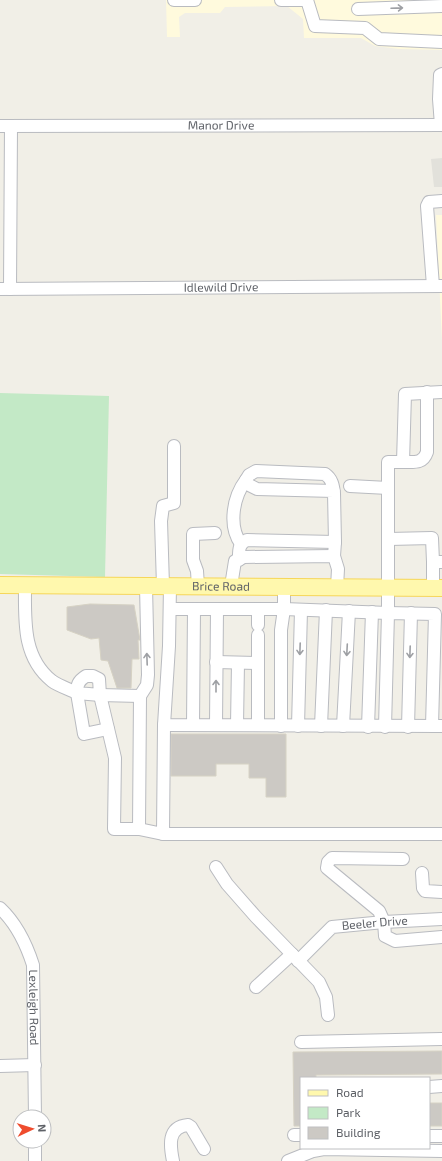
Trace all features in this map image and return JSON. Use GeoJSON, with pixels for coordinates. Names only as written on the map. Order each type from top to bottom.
{"type":"FeatureCollection","features":[{"type":"Feature","properties":{"kind":"main road","name":"Brice Road"},"geometry":{"type":"LineString","coordinates":[[0,585],[438,588]]}},
{"type":"Feature","properties":{"kind":"street"},"geometry":{"type":"LineString","coordinates":[[174,0],[195,0]]}},
{"type":"Feature","properties":{"kind":"street"},"geometry":{"type":"LineString","coordinates":[[281,0],[307,0],[315,26],[365,28],[379,39],[442,42]]}},
{"type":"Feature","properties":{"kind":"street"},"geometry":{"type":"LineString","coordinates":[[358,9],[442,6]]}},
{"type":"Feature","properties":{"kind":"street"},"geometry":{"type":"LineString","coordinates":[[441,125],[439,99],[440,75],[442,74]]}},
{"type":"Feature","properties":{"kind":"street","name":"Manor Drive"},"geometry":{"type":"LineString","coordinates":[[5,126],[441,125]]}},
{"type":"Feature","properties":{"kind":"street"},"geometry":{"type":"LineString","coordinates":[[5,126],[5,289]]}},
{"type":"Feature","properties":{"kind":"street"},"geometry":{"type":"LineString","coordinates":[[438,286],[428,214],[429,202],[442,201]]}},
{"type":"Feature","properties":{"kind":"street","name":"Idlewild Drive"},"geometry":{"type":"LineString","coordinates":[[5,289],[438,286]]}},
{"type":"Feature","properties":{"kind":"street"},"geometry":{"type":"LineString","coordinates":[[384,727],[388,613],[388,462],[419,462],[425,457],[427,452],[428,392]]}},
{"type":"Feature","properties":{"kind":"street"},"geometry":{"type":"LineString","coordinates":[[403,462],[405,394],[442,392]]}},
{"type":"Feature","properties":{"kind":"street"},"geometry":{"type":"LineString","coordinates":[[163,834],[164,725],[168,677],[170,609],[166,586],[161,521],[163,506],[174,503],[174,446]]}},
{"type":"Feature","properties":{"kind":"street"},"geometry":{"type":"LineString","coordinates":[[241,544],[234,536],[234,500],[239,489],[249,475],[256,471],[325,474],[330,478],[334,491],[336,542],[334,556],[338,569],[338,587]]}},
{"type":"Feature","properties":{"kind":"street"},"geometry":{"type":"LineString","coordinates":[[246,480],[248,485],[257,489],[334,491]]}},
{"type":"Feature","properties":{"kind":"street"},"geometry":{"type":"LineString","coordinates":[[350,486],[388,488]]}},
{"type":"Feature","properties":{"kind":"street"},"geometry":{"type":"LineString","coordinates":[[198,586],[197,571],[193,560],[193,534],[215,533]]}},
{"type":"Feature","properties":{"kind":"street"},"geometry":{"type":"LineString","coordinates":[[389,539],[432,538],[437,562],[438,588]]}},
{"type":"Feature","properties":{"kind":"street"},"geometry":{"type":"LineString","coordinates":[[238,560],[241,544],[247,540],[336,542]]}},
{"type":"Feature","properties":{"kind":"street"},"geometry":{"type":"LineString","coordinates":[[231,586],[235,562],[244,557],[334,556]]}},
{"type":"Feature","properties":{"kind":"street"},"geometry":{"type":"LineString","coordinates":[[25,585],[27,638],[30,653],[38,668],[53,682],[77,693],[140,696]]}},
{"type":"Feature","properties":{"kind":"street"},"geometry":{"type":"LineString","coordinates":[[139,829],[140,696],[147,685],[148,675],[146,586]]}},
{"type":"Feature","properties":{"kind":"street"},"geometry":{"type":"LineString","coordinates":[[281,726],[281,630],[284,609],[284,586]]}},
{"type":"Feature","properties":{"kind":"street"},"geometry":{"type":"LineString","coordinates":[[164,725],[368,727],[437,726],[439,614],[284,609],[170,609]]}},
{"type":"Feature","properties":{"kind":"street"},"geometry":{"type":"LineString","coordinates":[[193,725],[194,609]]}},
{"type":"Feature","properties":{"kind":"street"},"geometry":{"type":"LineString","coordinates":[[216,725],[217,609]]}},
{"type":"Feature","properties":{"kind":"street"},"geometry":{"type":"LineString","coordinates":[[258,609],[258,725]]}},
{"type":"Feature","properties":{"kind":"street"},"geometry":{"type":"LineString","coordinates":[[298,726],[301,610]]}},
{"type":"Feature","properties":{"kind":"street"},"geometry":{"type":"LineString","coordinates":[[321,726],[326,610]]}},
{"type":"Feature","properties":{"kind":"street"},"geometry":{"type":"LineString","coordinates":[[343,726],[349,611]]}},
{"type":"Feature","properties":{"kind":"street"},"geometry":{"type":"LineString","coordinates":[[368,727],[372,612]]}},
{"type":"Feature","properties":{"kind":"street"},"geometry":{"type":"LineString","coordinates":[[408,727],[411,614]]}},
{"type":"Feature","properties":{"kind":"street"},"geometry":{"type":"LineString","coordinates":[[216,662],[258,663]]}},
{"type":"Feature","properties":{"kind":"street"},"geometry":{"type":"LineString","coordinates":[[237,726],[238,663]]}},
{"type":"Feature","properties":{"kind":"street"},"geometry":{"type":"LineString","coordinates":[[108,728],[84,734],[77,685],[81,679],[86,676],[93,676],[99,679],[100,695],[108,728],[115,758],[114,829],[139,829],[163,834],[442,834]]}},
{"type":"Feature","properties":{"kind":"street"},"geometry":{"type":"LineString","coordinates":[[403,859],[332,858],[328,862],[327,868],[378,911],[384,922],[385,936],[395,941],[442,937]]}},
{"type":"Feature","properties":{"kind":"street"},"geometry":{"type":"LineString","coordinates":[[216,867],[227,884],[324,990],[328,1015]]}},
{"type":"Feature","properties":{"kind":"street"},"geometry":{"type":"LineString","coordinates":[[422,873],[423,888],[425,891],[442,892]]}},
{"type":"Feature","properties":{"kind":"street","name":"Lexleigh Road"},"geometry":{"type":"LineString","coordinates":[[0,908],[15,925],[27,948],[33,965],[35,1109]]}},
{"type":"Feature","properties":{"kind":"street","name":"Beeler Drive"},"geometry":{"type":"LineString","coordinates":[[256,987],[295,958],[332,927],[384,922],[442,919]]}},
{"type":"Feature","properties":{"kind":"street"},"geometry":{"type":"LineString","coordinates":[[301,1042],[442,1039]]}},
{"type":"Feature","properties":{"kind":"street"},"geometry":{"type":"LineString","coordinates":[[0,1066],[35,1065]]}},
{"type":"Feature","properties":{"kind":"street"},"geometry":{"type":"LineString","coordinates":[[430,1086],[442,1086]]}},
{"type":"Feature","properties":{"kind":"street"},"geometry":{"type":"LineString","coordinates":[[173,1161],[170,1145],[171,1137],[178,1128],[188,1125],[191,1127],[204,1149]]}},
{"type":"Feature","properties":{"kind":"street"},"geometry":{"type":"LineString","coordinates":[[430,1136],[442,1136]]}},
{"type":"Feature","properties":{"kind":"street"},"geometry":{"type":"LineString","coordinates":[[35,1149],[35,1161]]}},
{"type":"Feature","properties":{"kind":"street"},"geometry":{"type":"LineString","coordinates":[[288,1161],[313,1151],[324,1149],[442,1151]]}},
{"type":"Feature","properties":{"kind":"shaded area"},"geometry":{"type":"Polygon","coordinates":[[[166,0],[442,0],[442,50],[399,49],[375,46],[361,38],[304,38],[303,19],[287,6],[225,7],[220,13],[185,13],[179,17],[180,37],[167,37],[166,0]]]}},
{"type":"Feature","properties":{"kind":"shaded area"},"geometry":{"type":"Polygon","coordinates":[[[442,158],[442,187],[434,187],[431,159],[442,158]]]}},
{"type":"Feature","properties":{"kind":"shaded area"},"geometry":{"type":"Polygon","coordinates":[[[436,215],[442,215],[442,341],[436,215]]]}},
{"type":"Feature","properties":{"kind":"green space"},"geometry":{"type":"Polygon","coordinates":[[[0,393],[109,396],[105,577],[0,574],[0,393]]]}},
{"type":"Feature","properties":{"kind":"building"},"geometry":{"type":"Polygon","coordinates":[[[90,604],[134,605],[140,640],[138,640],[139,659],[132,659],[131,688],[117,688],[108,661],[101,660],[99,638],[91,639],[67,630],[67,607],[90,604]]]}},
{"type":"Feature","properties":{"kind":"building"},"geometry":{"type":"Polygon","coordinates":[[[171,734],[286,734],[286,797],[266,797],[266,778],[249,778],[249,764],[216,764],[216,776],[171,776],[171,734]]]}},
{"type":"Feature","properties":{"kind":"building"},"geometry":{"type":"Polygon","coordinates":[[[442,1051],[442,1074],[316,1075],[316,1077],[300,1077],[300,1126],[294,1126],[293,1052],[442,1051]]]}},
{"type":"Feature","properties":{"kind":"building"},"geometry":{"type":"Polygon","coordinates":[[[430,1103],[442,1103],[442,1126],[430,1126],[430,1103]]]}}]}
